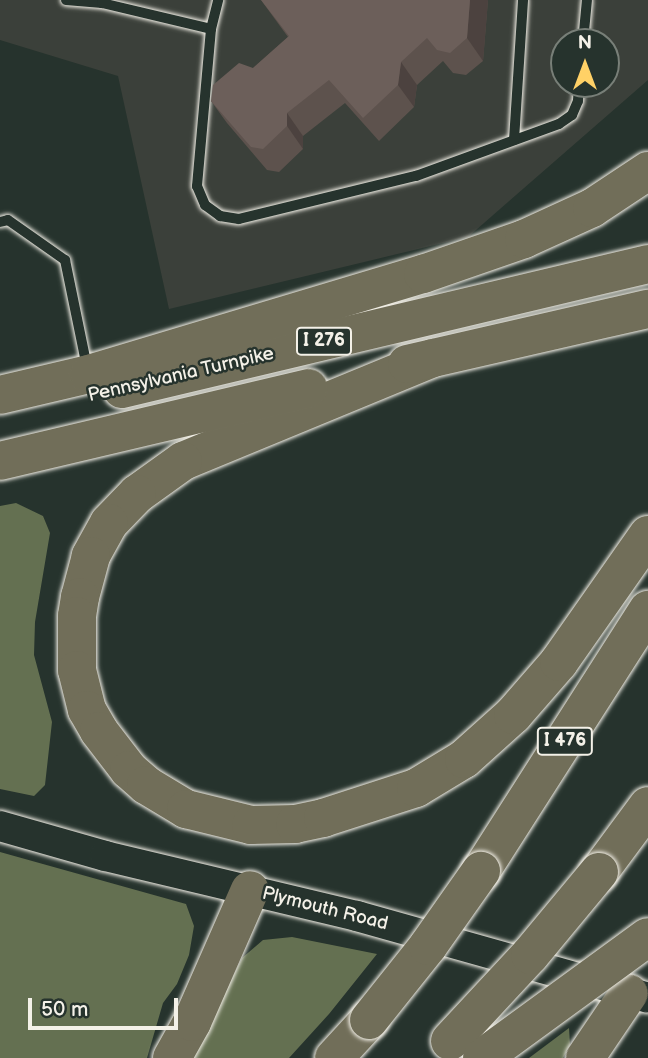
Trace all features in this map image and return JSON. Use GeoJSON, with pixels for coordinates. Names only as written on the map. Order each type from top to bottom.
{"type":"FeatureCollection","features":[{"type":"Feature","properties":{"kind":"highway"},"geometry":{"type":"LineString","coordinates":[[0,395],[89,374],[423,274],[524,239],[593,208],[648,172]]}},
{"type":"Feature","properties":{"kind":"highway","name":"Pennsylvania Turnpike"},"geometry":{"type":"LineString","coordinates":[[0,418],[648,264]]}},
{"type":"Feature","properties":{"kind":"highway","name":"I 276"},"geometry":{"type":"LineString","coordinates":[[0,461],[648,309]]}},
{"type":"Feature","properties":{"kind":"highway"},"geometry":{"type":"LineString","coordinates":[[433,358],[183,461],[136,494],[109,523],[91,556],[82,588],[77,616],[77,670],[88,710],[99,731],[129,771],[146,785],[186,809],[251,825],[295,824],[323,818],[416,788],[464,759],[522,706],[559,662],[648,535]]}},
{"type":"Feature","properties":{"kind":"highway","name":"I 476"},"geometry":{"type":"LineString","coordinates":[[334,1058],[369,1020],[428,946],[481,871],[648,610]]}},
{"type":"Feature","properties":{"kind":"highway"},"geometry":{"type":"LineString","coordinates":[[455,1052],[599,872],[648,806]]}},
{"type":"Feature","properties":{"kind":"highway"},"geometry":{"type":"LineString","coordinates":[[172,1058],[192,1022],[250,890]]}},
{"type":"Feature","properties":{"kind":"highway"},"geometry":{"type":"LineString","coordinates":[[455,1052],[648,937]]}},
{"type":"Feature","properties":{"kind":"highway"},"geometry":{"type":"LineString","coordinates":[[585,1058],[639,996]]}},
{"type":"Feature","properties":{"kind":"main road","name":"Plymouth Road"},"geometry":{"type":"LineString","coordinates":[[0,826],[105,856],[370,920],[639,996]]}},
{"type":"Feature","properties":{"kind":"lane"},"geometry":{"type":"LineString","coordinates":[[66,0],[103,2],[211,29]]}},
{"type":"Feature","properties":{"kind":"lane"},"geometry":{"type":"LineString","coordinates":[[218,0],[211,29],[197,186],[205,205],[220,216],[247,218],[416,176],[559,124],[572,115],[578,98]]}},
{"type":"Feature","properties":{"kind":"lane"},"geometry":{"type":"LineString","coordinates":[[514,140],[523,0]]}},
{"type":"Feature","properties":{"kind":"lane"},"geometry":{"type":"LineString","coordinates":[[584,28],[587,0]]}},
{"type":"Feature","properties":{"kind":"lane"},"geometry":{"type":"LineString","coordinates":[[0,222],[8,220],[65,260],[89,374]]}},
{"type":"Feature","properties":{"kind":"shaded area"},"geometry":{"type":"Polygon","coordinates":[[[0,0],[648,0],[648,80],[468,237],[169,309],[118,76],[0,40],[0,0]]]}},
{"type":"Feature","properties":{"kind":"green space"},"geometry":{"type":"Polygon","coordinates":[[[16,503],[43,516],[50,533],[35,622],[34,655],[52,722],[45,785],[34,796],[0,789],[0,506],[16,503]]]}},
{"type":"Feature","properties":{"kind":"green space"},"geometry":{"type":"Polygon","coordinates":[[[0,852],[186,904],[194,926],[189,955],[177,984],[163,1003],[147,1058],[0,1058],[0,852]]]}},
{"type":"Feature","properties":{"kind":"green space"},"geometry":{"type":"Polygon","coordinates":[[[292,937],[377,954],[329,1014],[289,1058],[189,1058],[210,1024],[242,958],[263,940],[292,937]]]}},
{"type":"Feature","properties":{"kind":"green space"},"geometry":{"type":"Polygon","coordinates":[[[569,1028],[570,1045],[563,1058],[529,1058],[569,1028]]]}},
{"type":"Feature","properties":{"kind":"building"},"geometry":{"type":"Polygon","coordinates":[[[261,0],[470,0],[467,38],[450,53],[437,50],[427,38],[401,62],[398,85],[363,118],[329,80],[287,113],[287,126],[263,149],[251,147],[211,101],[213,85],[239,63],[253,68],[289,36],[261,0]]]}}]}
